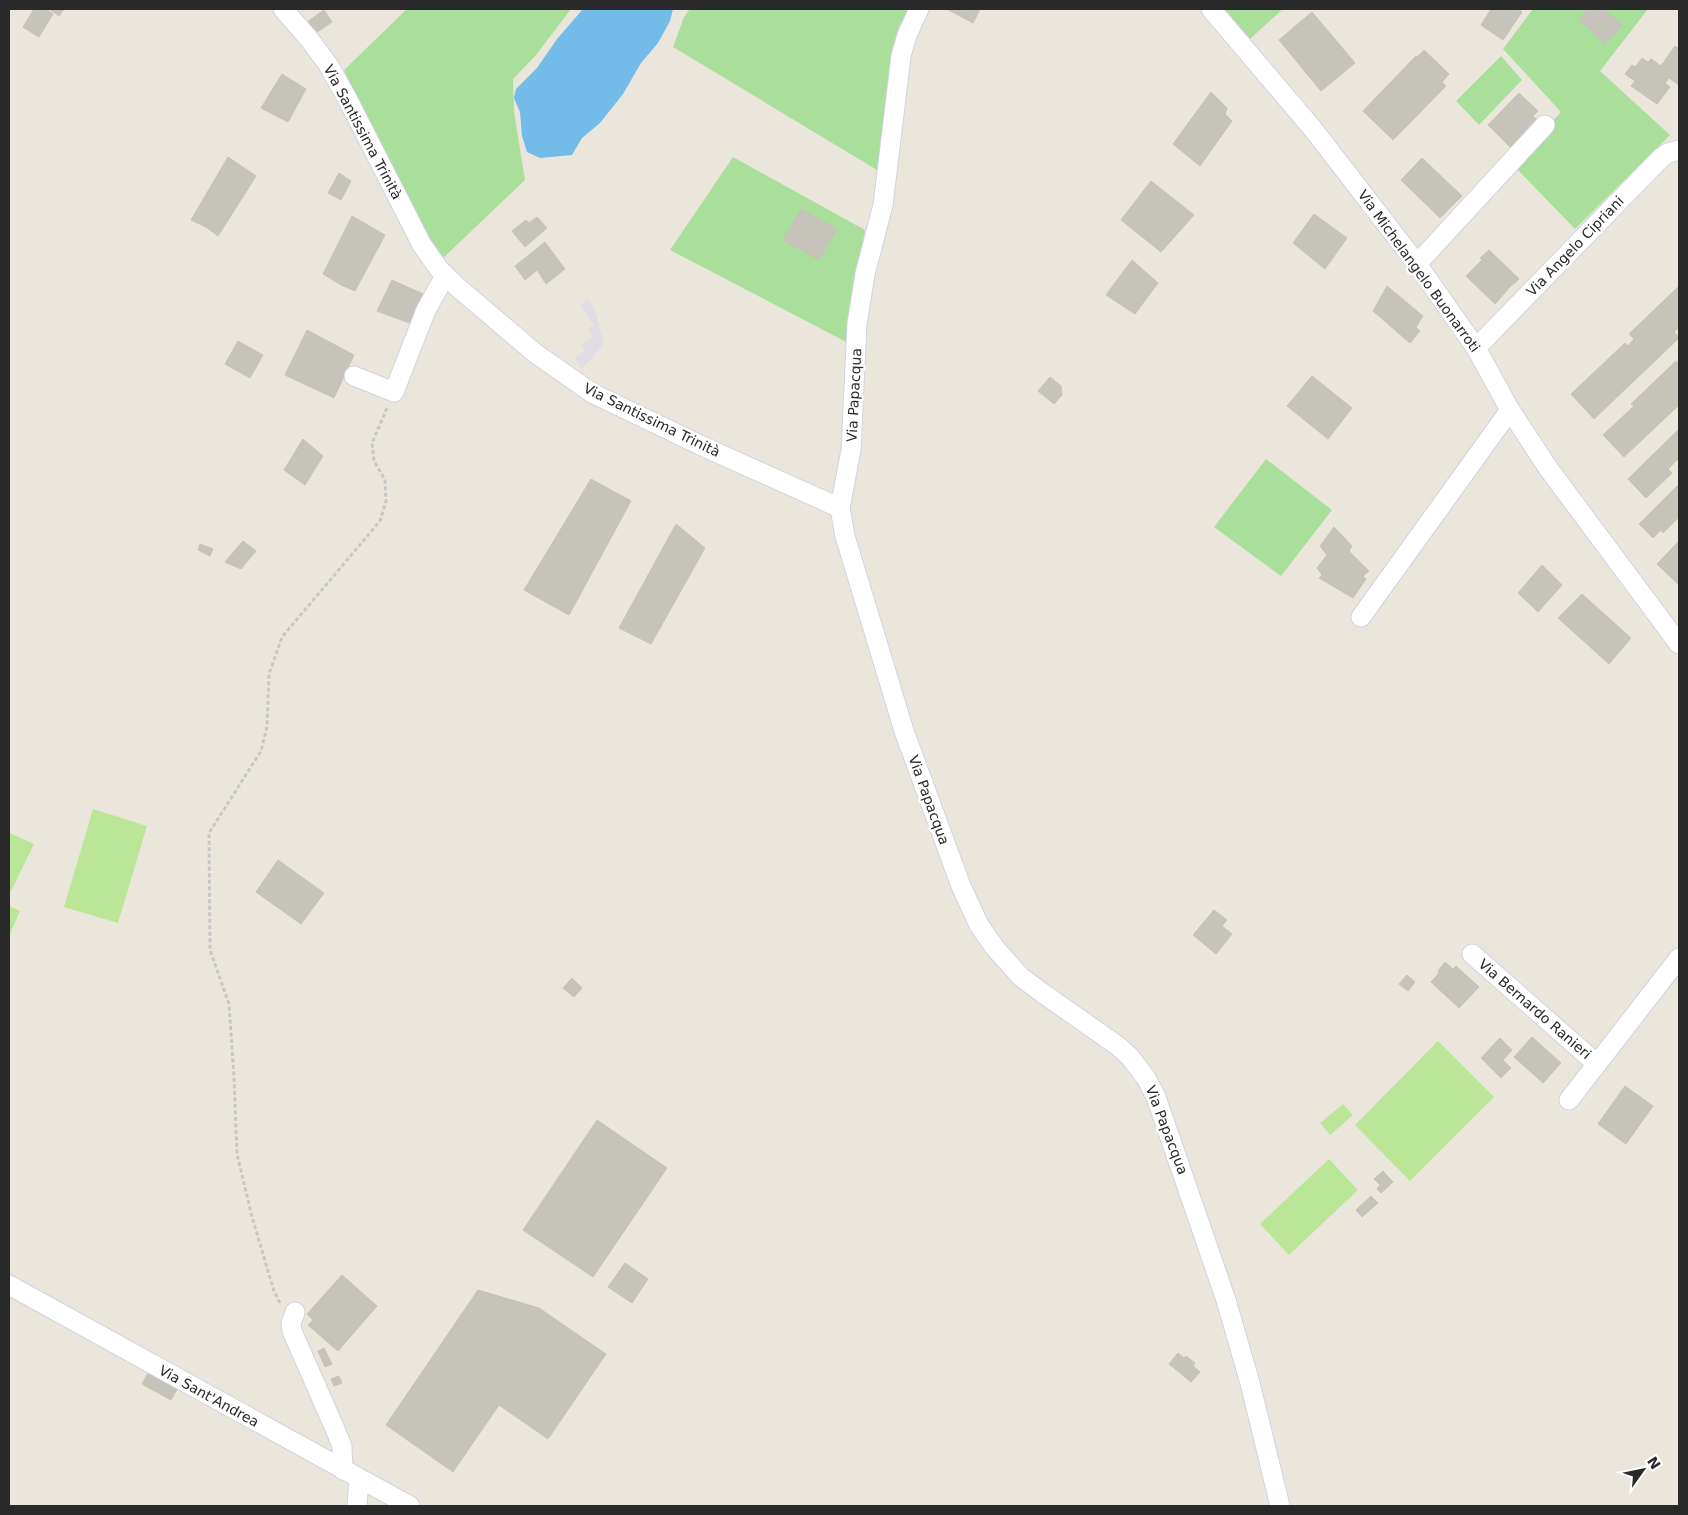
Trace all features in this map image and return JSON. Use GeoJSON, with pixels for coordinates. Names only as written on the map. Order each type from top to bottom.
{"type":"FeatureCollection","features":[{"type":"Feature","properties":{"kind":"street","name":"Via Santissima Trinità"},"geometry":{"type":"LineString","coordinates":[[283,9],[310,40],[329,66],[415,232],[428,254],[445,276],[522,343],[592,393],[700,445],[840,508]]}},
{"type":"Feature","properties":{"kind":"street","name":"Via Papacqua"},"geometry":{"type":"LineString","coordinates":[[919,9],[907,35],[901,56],[884,205],[865,274],[860,300],[851,450],[840,508],[845,536],[904,731],[957,877],[974,915],[990,942],[1012,968],[1030,984],[1124,1051],[1141,1071],[1156,1097],[1226,1300],[1250,1383],[1280,1506]]}},
{"type":"Feature","properties":{"kind":"street","name":"Via Michelangelo Buonarroti"},"geometry":{"type":"LineString","coordinates":[[1211,9],[1313,129],[1417,264],[1476,348],[1510,410],[1548,468],[1679,644]]}},
{"type":"Feature","properties":{"kind":"street"},"geometry":{"type":"LineString","coordinates":[[1417,264],[1545,125]]}},
{"type":"Feature","properties":{"kind":"street","name":"Via Angelo Cipriani"},"geometry":{"type":"LineString","coordinates":[[1476,348],[1661,158],[1668,153],[1679,150]]}},
{"type":"Feature","properties":{"kind":"street"},"geometry":{"type":"LineString","coordinates":[[354,376],[394,392],[426,310],[445,276]]}},
{"type":"Feature","properties":{"kind":"street"},"geometry":{"type":"LineString","coordinates":[[1361,617],[1510,410]]}},
{"type":"Feature","properties":{"kind":"street","name":"Via Bernardo Ranieri"},"geometry":{"type":"LineString","coordinates":[[1472,954],[1598,1064]]}},
{"type":"Feature","properties":{"kind":"street","name":"Via Bernardo Ranieri"},"geometry":{"type":"LineString","coordinates":[[1569,1100],[1679,958]]}},
{"type":"Feature","properties":{"kind":"street","name":"Via Sant'Andrea"},"geometry":{"type":"LineString","coordinates":[[9,1285],[410,1506]]}},
{"type":"Feature","properties":{"kind":"street"},"geometry":{"type":"LineString","coordinates":[[293,1318],[294,1336],[342,1446],[351,1475],[356,1506]]}},
{"type":"Feature","properties":{"kind":"path"},"geometry":{"type":"LineString","coordinates":[[293,1318],[274,1291],[252,1217],[237,1154],[229,1004],[210,950],[209,832],[260,752],[267,727],[269,674],[282,637],[380,521],[386,501],[385,480],[374,461],[372,443],[394,392]]}},
{"type":"Feature","properties":{"kind":"shaded area"},"geometry":{"type":"Polygon","coordinates":[[[588,299],[594,307],[604,344],[582,369],[575,358],[585,351],[581,345],[593,337],[588,329],[594,325],[580,305],[588,299]]]}},
{"type":"Feature","properties":{"kind":"green space"},"geometry":{"type":"Polygon","coordinates":[[[407,9],[571,9],[536,55],[513,79],[514,112],[525,180],[441,260],[415,218],[344,70],[407,9]]]}},
{"type":"Feature","properties":{"kind":"green space"},"geometry":{"type":"Polygon","coordinates":[[[690,9],[911,9],[877,170],[673,47],[684,17],[690,9]]]}},
{"type":"Feature","properties":{"kind":"green space"},"geometry":{"type":"Polygon","coordinates":[[[1224,9],[1283,9],[1250,39],[1224,9]]]}},
{"type":"Feature","properties":{"kind":"green space"},"geometry":{"type":"Polygon","coordinates":[[[1533,9],[1648,9],[1600,71],[1670,135],[1575,229],[1513,165],[1561,112],[1503,49],[1533,9]]]}},
{"type":"Feature","properties":{"kind":"green space"},"geometry":{"type":"Polygon","coordinates":[[[1501,56],[1522,80],[1479,125],[1456,101],[1501,56]]]}},
{"type":"Feature","properties":{"kind":"green space"},"geometry":{"type":"Polygon","coordinates":[[[733,157],[865,230],[858,271],[850,344],[670,250],[733,157]]]}},
{"type":"Feature","properties":{"kind":"green space"},"geometry":{"type":"Polygon","coordinates":[[[1266,459],[1332,510],[1281,576],[1214,527],[1266,459]]]}},
{"type":"Feature","properties":{"kind":"green space"},"geometry":{"type":"Polygon","coordinates":[[[93,809],[147,826],[118,923],[64,907],[93,809]]]}},
{"type":"Feature","properties":{"kind":"green space"},"geometry":{"type":"Polygon","coordinates":[[[10,833],[34,844],[11,891],[9,890],[10,833]]]}},
{"type":"Feature","properties":{"kind":"green space"},"geometry":{"type":"Polygon","coordinates":[[[9,906],[20,911],[9,936],[9,906]]]}},
{"type":"Feature","properties":{"kind":"green space"},"geometry":{"type":"Polygon","coordinates":[[[1438,1041],[1494,1097],[1410,1181],[1355,1125],[1438,1041]]]}},
{"type":"Feature","properties":{"kind":"green space"},"geometry":{"type":"Polygon","coordinates":[[[1343,1104],[1353,1115],[1330,1135],[1320,1123],[1343,1104]]]}},
{"type":"Feature","properties":{"kind":"green space"},"geometry":{"type":"Polygon","coordinates":[[[1329,1159],[1358,1190],[1289,1255],[1260,1224],[1329,1159]]]}},
{"type":"Feature","properties":{"kind":"water"},"geometry":{"type":"Polygon","coordinates":[[[583,9],[673,9],[670,21],[658,43],[641,63],[623,94],[600,123],[582,138],[572,155],[540,158],[527,152],[522,136],[520,112],[514,98],[516,89],[537,68],[557,39],[583,9]]]}},
{"type":"Feature","properties":{"kind":"building"},"geometry":{"type":"Polygon","coordinates":[[[34,9],[46,9],[53,14],[39,37],[23,27],[34,9]]]}},
{"type":"Feature","properties":{"kind":"building"},"geometry":{"type":"Polygon","coordinates":[[[49,9],[64,9],[59,16],[49,9]]]}},
{"type":"Feature","properties":{"kind":"building"},"geometry":{"type":"Polygon","coordinates":[[[947,9],[980,9],[973,23],[947,9]]]}},
{"type":"Feature","properties":{"kind":"building"},"geometry":{"type":"Polygon","coordinates":[[[1491,9],[1518,9],[1522,12],[1503,40],[1481,25],[1491,9]]]}},
{"type":"Feature","properties":{"kind":"building"},"geometry":{"type":"Polygon","coordinates":[[[1588,9],[1604,9],[1622,26],[1605,44],[1579,19],[1588,9]]]}},
{"type":"Feature","properties":{"kind":"building"},"geometry":{"type":"Polygon","coordinates":[[[324,10],[332,22],[314,34],[307,22],[324,10]]]}},
{"type":"Feature","properties":{"kind":"building"},"geometry":{"type":"Polygon","coordinates":[[[1312,12],[1355,63],[1321,91],[1279,40],[1312,12]]]}},
{"type":"Feature","properties":{"kind":"building"},"geometry":{"type":"Polygon","coordinates":[[[1675,46],[1679,49],[1679,85],[1669,78],[1665,83],[1670,87],[1657,104],[1631,86],[1635,81],[1625,74],[1632,65],[1635,67],[1642,58],[1648,62],[1651,59],[1661,66],[1675,46]]]}},
{"type":"Feature","properties":{"kind":"building"},"geometry":{"type":"Polygon","coordinates":[[[1424,50],[1449,74],[1442,82],[1446,86],[1393,140],[1363,111],[1424,50]]]}},
{"type":"Feature","properties":{"kind":"building"},"geometry":{"type":"Polygon","coordinates":[[[282,74],[306,89],[288,122],[261,108],[282,74]]]}},
{"type":"Feature","properties":{"kind":"building"},"geometry":{"type":"Polygon","coordinates":[[[1211,92],[1227,108],[1225,114],[1232,121],[1200,166],[1173,144],[1211,92]]]}},
{"type":"Feature","properties":{"kind":"building"},"geometry":{"type":"Polygon","coordinates":[[[1519,93],[1538,111],[1533,116],[1538,121],[1512,149],[1488,125],[1519,93]]]}},
{"type":"Feature","properties":{"kind":"building"},"geometry":{"type":"Polygon","coordinates":[[[228,157],[256,176],[218,236],[206,227],[191,220],[228,157]]]}},
{"type":"Feature","properties":{"kind":"building"},"geometry":{"type":"Polygon","coordinates":[[[1422,158],[1462,196],[1440,218],[1401,180],[1422,158]]]}},
{"type":"Feature","properties":{"kind":"building"},"geometry":{"type":"Polygon","coordinates":[[[339,173],[351,181],[341,200],[328,193],[339,173]]]}},
{"type":"Feature","properties":{"kind":"building"},"geometry":{"type":"Polygon","coordinates":[[[1151,181],[1194,215],[1161,252],[1121,220],[1151,181]]]}},
{"type":"Feature","properties":{"kind":"building"},"geometry":{"type":"Polygon","coordinates":[[[801,209],[837,229],[819,260],[783,240],[801,209]]]}},
{"type":"Feature","properties":{"kind":"building"},"geometry":{"type":"Polygon","coordinates":[[[1314,214],[1347,238],[1325,269],[1293,243],[1314,214]]]}},
{"type":"Feature","properties":{"kind":"building"},"geometry":{"type":"Polygon","coordinates":[[[352,216],[385,235],[355,291],[323,274],[352,216]]]}},
{"type":"Feature","properties":{"kind":"building"},"geometry":{"type":"Polygon","coordinates":[[[537,217],[547,228],[525,247],[512,231],[526,220],[529,223],[537,217]]]}},
{"type":"Feature","properties":{"kind":"building"},"geometry":{"type":"Polygon","coordinates":[[[545,242],[565,269],[546,284],[537,270],[525,280],[515,266],[545,242]]]}},
{"type":"Feature","properties":{"kind":"building"},"geometry":{"type":"Polygon","coordinates":[[[1489,250],[1519,279],[1510,287],[1480,258],[1489,250]]]}},
{"type":"Feature","properties":{"kind":"building"},"geometry":{"type":"Polygon","coordinates":[[[1132,260],[1158,283],[1135,314],[1106,295],[1132,260]]]}},
{"type":"Feature","properties":{"kind":"building"},"geometry":{"type":"Polygon","coordinates":[[[1482,260],[1510,287],[1495,304],[1466,276],[1482,260]]]}},
{"type":"Feature","properties":{"kind":"building"},"geometry":{"type":"Polygon","coordinates":[[[392,280],[425,295],[415,325],[377,311],[392,280]]]}},
{"type":"Feature","properties":{"kind":"building"},"geometry":{"type":"Polygon","coordinates":[[[1387,286],[1423,316],[1416,327],[1420,331],[1410,343],[1373,311],[1387,286]]]}},
{"type":"Feature","properties":{"kind":"building"},"geometry":{"type":"Polygon","coordinates":[[[1679,286],[1679,327],[1674,332],[1679,338],[1594,419],[1571,394],[1625,343],[1628,346],[1634,339],[1629,334],[1679,286]]]}},
{"type":"Feature","properties":{"kind":"building"},"geometry":{"type":"Polygon","coordinates":[[[307,330],[354,355],[334,398],[285,375],[307,330]]]}},
{"type":"Feature","properties":{"kind":"building"},"geometry":{"type":"Polygon","coordinates":[[[238,341],[263,355],[250,378],[225,364],[238,341]]]}},
{"type":"Feature","properties":{"kind":"building"},"geometry":{"type":"Polygon","coordinates":[[[1676,361],[1679,365],[1679,405],[1624,457],[1603,435],[1634,406],[1631,404],[1676,361]]]}},
{"type":"Feature","properties":{"kind":"building"},"geometry":{"type":"Polygon","coordinates":[[[1312,376],[1352,408],[1328,439],[1287,406],[1312,376]]]}},
{"type":"Feature","properties":{"kind":"building"},"geometry":{"type":"Polygon","coordinates":[[[1050,377],[1061,386],[1062,395],[1054,404],[1038,391],[1050,377]]]}},
{"type":"Feature","properties":{"kind":"building"},"geometry":{"type":"Polygon","coordinates":[[[1679,429],[1679,458],[1668,469],[1672,473],[1646,498],[1628,479],[1679,429]]]}},
{"type":"Feature","properties":{"kind":"building"},"geometry":{"type":"Polygon","coordinates":[[[303,439],[323,456],[305,485],[284,470],[303,439]]]}},
{"type":"Feature","properties":{"kind":"building"},"geometry":{"type":"Polygon","coordinates":[[[591,479],[631,501],[569,615],[524,590],[591,479]]]}},
{"type":"Feature","properties":{"kind":"building"},"geometry":{"type":"Polygon","coordinates":[[[1679,484],[1679,517],[1663,533],[1661,530],[1653,538],[1639,524],[1679,484]]]}},
{"type":"Feature","properties":{"kind":"building"},"geometry":{"type":"Polygon","coordinates":[[[676,524],[705,548],[651,644],[619,628],[676,524]]]}},
{"type":"Feature","properties":{"kind":"building"},"geometry":{"type":"Polygon","coordinates":[[[1334,527],[1352,546],[1349,551],[1369,571],[1363,576],[1366,579],[1353,598],[1319,578],[1322,575],[1317,568],[1327,555],[1320,546],[1334,527]]]}},
{"type":"Feature","properties":{"kind":"building"},"geometry":{"type":"Polygon","coordinates":[[[243,541],[256,551],[241,569],[225,562],[243,541]]]}},
{"type":"Feature","properties":{"kind":"building"},"geometry":{"type":"Polygon","coordinates":[[[1679,541],[1679,585],[1657,564],[1679,541]]]}},
{"type":"Feature","properties":{"kind":"building"},"geometry":{"type":"Polygon","coordinates":[[[200,544],[213,549],[210,556],[198,550],[200,544]]]}},
{"type":"Feature","properties":{"kind":"building"},"geometry":{"type":"Polygon","coordinates":[[[1542,565],[1562,585],[1538,612],[1518,593],[1542,565]]]}},
{"type":"Feature","properties":{"kind":"building"},"geometry":{"type":"Polygon","coordinates":[[[1582,594],[1631,638],[1609,664],[1558,618],[1582,594]]]}},
{"type":"Feature","properties":{"kind":"building"},"geometry":{"type":"Polygon","coordinates":[[[278,860],[324,893],[301,924],[256,892],[278,860]]]}},
{"type":"Feature","properties":{"kind":"building"},"geometry":{"type":"Polygon","coordinates":[[[1214,910],[1227,920],[1222,926],[1232,934],[1216,954],[1193,935],[1214,910]]]}},
{"type":"Feature","properties":{"kind":"building"},"geometry":{"type":"Polygon","coordinates":[[[1445,962],[1453,969],[1456,966],[1479,987],[1459,1008],[1431,982],[1445,962]]]}},
{"type":"Feature","properties":{"kind":"building"},"geometry":{"type":"Polygon","coordinates":[[[1407,975],[1415,982],[1408,991],[1399,984],[1407,975]]]}},
{"type":"Feature","properties":{"kind":"building"},"geometry":{"type":"Polygon","coordinates":[[[572,978],[582,988],[574,997],[563,988],[572,978]]]}},
{"type":"Feature","properties":{"kind":"building"},"geometry":{"type":"Polygon","coordinates":[[[1532,1037],[1561,1063],[1543,1083],[1514,1057],[1532,1037]]]}},
{"type":"Feature","properties":{"kind":"building"},"geometry":{"type":"Polygon","coordinates":[[[1500,1038],[1512,1050],[1503,1060],[1511,1068],[1501,1078],[1481,1058],[1500,1038]]]}},
{"type":"Feature","properties":{"kind":"building"},"geometry":{"type":"Polygon","coordinates":[[[1625,1086],[1653,1106],[1626,1144],[1598,1124],[1625,1086]]]}},
{"type":"Feature","properties":{"kind":"building"},"geometry":{"type":"Polygon","coordinates":[[[597,1120],[667,1168],[593,1277],[523,1230],[597,1120]]]}},
{"type":"Feature","properties":{"kind":"building"},"geometry":{"type":"Polygon","coordinates":[[[1383,1171],[1393,1182],[1381,1193],[1377,1189],[1380,1185],[1374,1179],[1383,1171]]]}},
{"type":"Feature","properties":{"kind":"building"},"geometry":{"type":"Polygon","coordinates":[[[1371,1196],[1378,1203],[1362,1217],[1356,1210],[1371,1196]]]}},
{"type":"Feature","properties":{"kind":"building"},"geometry":{"type":"Polygon","coordinates":[[[625,1263],[648,1279],[632,1303],[608,1287],[625,1263]]]}},
{"type":"Feature","properties":{"kind":"building"},"geometry":{"type":"Polygon","coordinates":[[[342,1275],[377,1306],[338,1351],[308,1325],[313,1320],[307,1314],[342,1275]]]}},
{"type":"Feature","properties":{"kind":"building"},"geometry":{"type":"Polygon","coordinates":[[[478,1290],[539,1308],[606,1354],[548,1439],[499,1405],[453,1472],[386,1425],[478,1290]]]}},
{"type":"Feature","properties":{"kind":"building"},"geometry":{"type":"Polygon","coordinates":[[[324,1348],[332,1364],[325,1367],[318,1351],[324,1348]]]}},
{"type":"Feature","properties":{"kind":"building"},"geometry":{"type":"Polygon","coordinates":[[[1178,1353],[1195,1363],[1193,1366],[1200,1372],[1191,1382],[1169,1364],[1178,1353]]]}},
{"type":"Feature","properties":{"kind":"building"},"geometry":{"type":"Polygon","coordinates":[[[151,1368],[180,1384],[171,1400],[142,1384],[151,1368]]]}},
{"type":"Feature","properties":{"kind":"building"},"geometry":{"type":"Polygon","coordinates":[[[339,1376],[342,1383],[334,1386],[331,1379],[339,1376]]]}}]}
